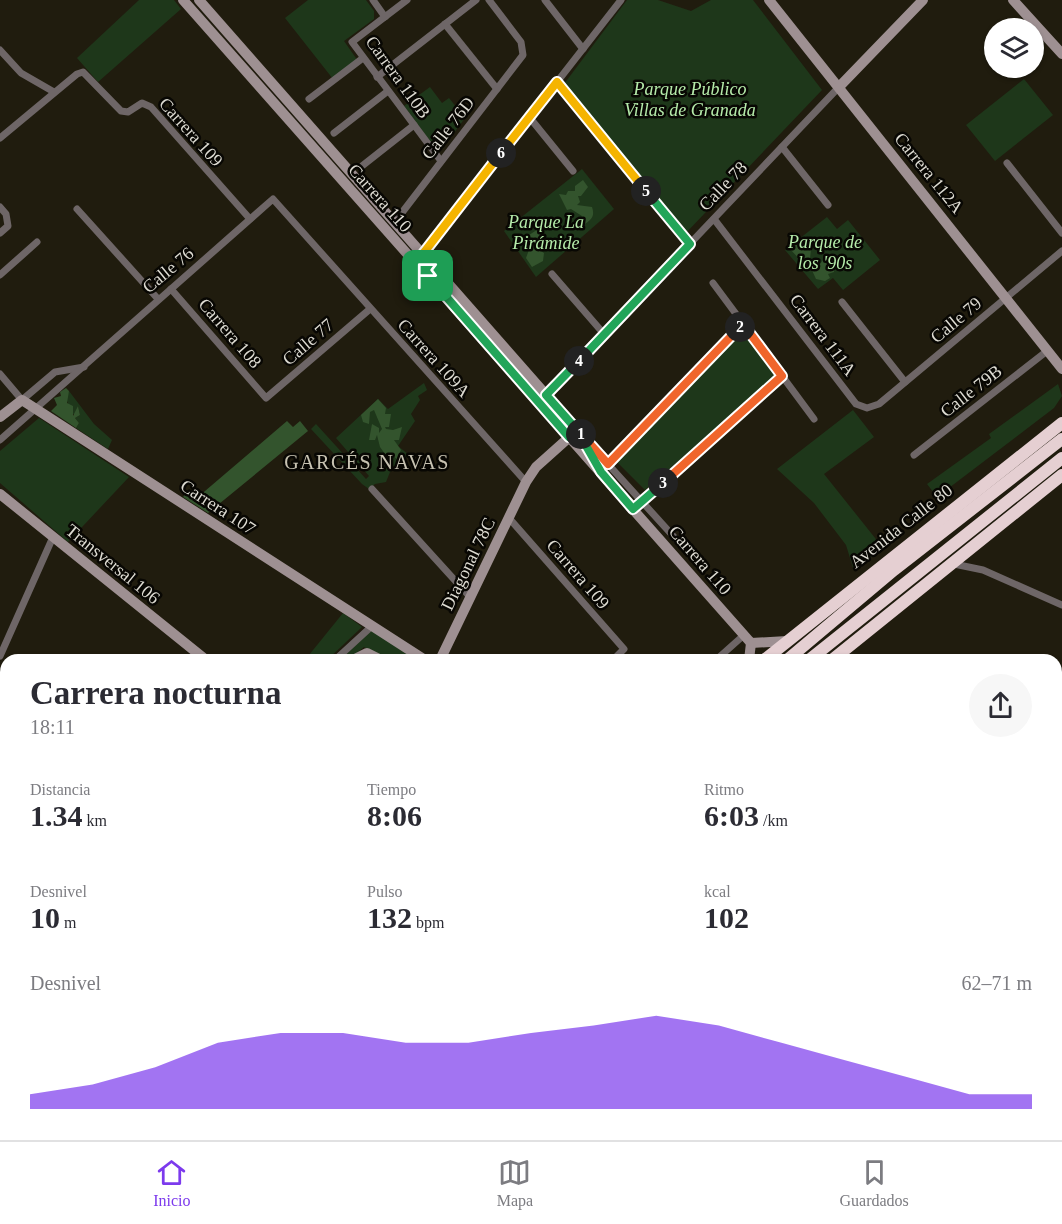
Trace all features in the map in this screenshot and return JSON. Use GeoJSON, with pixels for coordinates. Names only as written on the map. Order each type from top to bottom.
{"type":"FeatureCollection","features":[{"type":"Feature","properties":{"kind":"highway","name":"Avenida Calle 80"},"geometry":{"type":"LineString","coordinates":[[771,654],[1062,423]]}},
{"type":"Feature","properties":{"kind":"highway","name":"Avenida Calle 80"},"geometry":{"type":"LineString","coordinates":[[794,654],[894,570],[1062,439]]}},
{"type":"Feature","properties":{"kind":"highway"},"geometry":{"type":"LineString","coordinates":[[816,654],[1062,458]]}},
{"type":"Feature","properties":{"kind":"highway"},"geometry":{"type":"LineString","coordinates":[[840,654],[1062,475]]}},
{"type":"Feature","properties":{"kind":"street","name":"Carrera 110"},"geometry":{"type":"LineString","coordinates":[[183,0],[605,468],[748,639]]}},
{"type":"Feature","properties":{"kind":"street","name":"Carrera 110"},"geometry":{"type":"LineString","coordinates":[[199,0],[422,255],[431,273],[546,395],[573,433]]}},
{"type":"Feature","properties":{"kind":"street"},"geometry":{"type":"LineString","coordinates":[[373,0],[386,17],[407,0]]}},
{"type":"Feature","properties":{"kind":"street"},"geometry":{"type":"LineString","coordinates":[[377,77],[476,0]]}},
{"type":"Feature","properties":{"kind":"street","name":"Calle 76D"},"geometry":{"type":"LineString","coordinates":[[394,223],[524,51],[521,42],[489,0]]}},
{"type":"Feature","properties":{"kind":"street"},"geometry":{"type":"LineString","coordinates":[[545,0],[584,49]]}},
{"type":"Feature","properties":{"kind":"street"},"geometry":{"type":"LineString","coordinates":[[609,0],[615,8]]}},
{"type":"Feature","properties":{"kind":"street"},"geometry":{"type":"LineString","coordinates":[[422,255],[621,0]]}},
{"type":"Feature","properties":{"kind":"street","name":"Carrera 112A"},"geometry":{"type":"LineString","coordinates":[[769,0],[1062,370]]}},
{"type":"Feature","properties":{"kind":"street","name":"Calle 78"},"geometry":{"type":"LineString","coordinates":[[546,395],[923,0]]}},
{"type":"Feature","properties":{"kind":"street"},"geometry":{"type":"LineString","coordinates":[[1013,0],[1062,54]]}},
{"type":"Feature","properties":{"kind":"street","name":"Carrera 110B"},"geometry":{"type":"LineString","coordinates":[[386,17],[353,40],[363,58],[441,161]]}},
{"type":"Feature","properties":{"kind":"street"},"geometry":{"type":"LineString","coordinates":[[445,24],[497,89]]}},
{"type":"Feature","properties":{"kind":"street"},"geometry":{"type":"LineString","coordinates":[[0,51],[21,73],[54,92],[0,138]]}},
{"type":"Feature","properties":{"kind":"street"},"geometry":{"type":"LineString","coordinates":[[309,99],[363,58]]}},
{"type":"Feature","properties":{"kind":"street","name":"Carrera 109"},"geometry":{"type":"LineString","coordinates":[[54,92],[77,74],[86,73],[121,111],[128,112],[142,103],[151,107],[250,219]]}},
{"type":"Feature","properties":{"kind":"street"},"geometry":{"type":"LineString","coordinates":[[557,82],[690,244]]}},
{"type":"Feature","properties":{"kind":"street"},"geometry":{"type":"LineString","coordinates":[[334,133],[388,91]]}},
{"type":"Feature","properties":{"kind":"street"},"geometry":{"type":"LineString","coordinates":[[530,118],[573,171]]}},
{"type":"Feature","properties":{"kind":"street"},"geometry":{"type":"LineString","coordinates":[[362,166],[414,125]]}},
{"type":"Feature","properties":{"kind":"street"},"geometry":{"type":"LineString","coordinates":[[782,147],[828,205]]}},
{"type":"Feature","properties":{"kind":"street"},"geometry":{"type":"LineString","coordinates":[[1007,163],[1062,233]]}},
{"type":"Feature","properties":{"kind":"street","name":"Calle 76"},"geometry":{"type":"LineString","coordinates":[[0,440],[273,199]]}},
{"type":"Feature","properties":{"kind":"street","name":"Carrera 109A"},"geometry":{"type":"LineString","coordinates":[[273,199],[526,482]]}},
{"type":"Feature","properties":{"kind":"street"},"geometry":{"type":"LineString","coordinates":[[0,207],[6,214],[8,226],[0,233]]}},
{"type":"Feature","properties":{"kind":"street"},"geometry":{"type":"LineString","coordinates":[[77,209],[158,299]]}},
{"type":"Feature","properties":{"kind":"street","name":"Carrera 111A"},"geometry":{"type":"LineString","coordinates":[[714,219],[856,404],[867,408]]}},
{"type":"Feature","properties":{"kind":"street"},"geometry":{"type":"LineString","coordinates":[[0,275],[37,242]]}},
{"type":"Feature","properties":{"kind":"street","name":"Calle 79"},"geometry":{"type":"LineString","coordinates":[[867,408],[879,404],[1062,250]]}},
{"type":"Feature","properties":{"kind":"street"},"geometry":{"type":"LineString","coordinates":[[552,274],[604,334]]}},
{"type":"Feature","properties":{"kind":"street"},"geometry":{"type":"LineString","coordinates":[[713,283],[814,419]]}},
{"type":"Feature","properties":{"kind":"street","name":"Carrera 108"},"geometry":{"type":"LineString","coordinates":[[171,289],[266,398]]}},
{"type":"Feature","properties":{"kind":"street"},"geometry":{"type":"LineString","coordinates":[[842,302],[905,382]]}},
{"type":"Feature","properties":{"kind":"street","name":"Calle 77"},"geometry":{"type":"LineString","coordinates":[[266,398],[370,309]]}},
{"type":"Feature","properties":{"kind":"street"},"geometry":{"type":"LineString","coordinates":[[605,468],[743,324]]}},
{"type":"Feature","properties":{"kind":"street","name":"Calle 79B"},"geometry":{"type":"LineString","coordinates":[[914,455],[1047,351]]}},
{"type":"Feature","properties":{"kind":"street"},"geometry":{"type":"LineString","coordinates":[[0,417],[55,372],[84,367]]}},
{"type":"Feature","properties":{"kind":"street","name":"Carrera 107"},"geometry":{"type":"LineString","coordinates":[[0,374],[22,400],[416,654]]}},
{"type":"Feature","properties":{"kind":"street"},"geometry":{"type":"LineString","coordinates":[[637,505],[782,376]]}},
{"type":"Feature","properties":{"kind":"street","name":"Diagonal 78C"},"geometry":{"type":"LineString","coordinates":[[443,654],[526,482],[536,467],[573,433]]}},
{"type":"Feature","properties":{"kind":"street"},"geometry":{"type":"LineString","coordinates":[[372,489],[470,597]]}},
{"type":"Feature","properties":{"kind":"street","name":"Transversal 106"},"geometry":{"type":"LineString","coordinates":[[0,494],[199,654]]}},
{"type":"Feature","properties":{"kind":"street","name":"Carrera 110"},"geometry":{"type":"LineString","coordinates":[[637,505],[684,548]]}},
{"type":"Feature","properties":{"kind":"street","name":"Carrera 109"},"geometry":{"type":"LineString","coordinates":[[509,518],[624,649],[619,654]]}},
{"type":"Feature","properties":{"kind":"street"},"geometry":{"type":"LineString","coordinates":[[1,654],[53,537]]}},
{"type":"Feature","properties":{"kind":"street"},"geometry":{"type":"LineString","coordinates":[[954,564],[983,570],[1062,605]]}},
{"type":"Feature","properties":{"kind":"street"},"geometry":{"type":"LineString","coordinates":[[341,654],[372,626]]}},
{"type":"Feature","properties":{"kind":"street"},"geometry":{"type":"LineString","coordinates":[[725,654],[748,639],[787,641]]}},
{"type":"Feature","properties":{"kind":"street"},"geometry":{"type":"LineString","coordinates":[[748,639],[749,654]]}},
{"type":"Feature","properties":{"kind":"green space"},"geometry":{"type":"Polygon","coordinates":[[[139,0],[174,0],[181,9],[98,82],[77,58],[139,0]]]}},
{"type":"Feature","properties":{"kind":"green space"},"geometry":{"type":"Polygon","coordinates":[[[308,0],[366,0],[374,11],[374,19],[344,41],[358,61],[333,79],[285,18],[308,0]]]}},
{"type":"Feature","properties":{"kind":"green space","name":"Parque Público Villas de Granada"},"geometry":{"type":"Polygon","coordinates":[[[627,0],[658,0],[691,11],[711,0],[753,0],[822,90],[685,234],[564,84],[627,0]]]}},
{"type":"Feature","properties":{"kind":"green space"},"geometry":{"type":"Polygon","coordinates":[[[1024,79],[1053,115],[995,161],[966,125],[1024,79]]]}},
{"type":"Feature","properties":{"kind":"green space"},"geometry":{"type":"Polygon","coordinates":[[[430,87],[442,103],[449,98],[465,118],[442,149],[436,149],[404,106],[430,87]]]}},
{"type":"Feature","properties":{"kind":"green space","name":"Parque La Pirámide"},"geometry":{"type":"Polygon","coordinates":[[[582,169],[614,209],[536,277],[504,231],[582,169]]]}},
{"type":"Feature","properties":{"kind":"green space"},"geometry":{"type":"Polygon","coordinates":[[[583,180],[588,187],[581,196],[578,196],[580,202],[577,205],[592,207],[593,213],[591,219],[585,224],[582,216],[571,209],[567,210],[559,194],[566,195],[568,191],[575,191],[575,186],[583,180]]]}},
{"type":"Feature","properties":{"kind":"green space","name":"Parque de los '90s"},"geometry":{"type":"Polygon","coordinates":[[[827,217],[837,229],[848,220],[880,260],[843,290],[833,278],[818,289],[785,250],[827,217]]]}},
{"type":"Feature","properties":{"kind":"green space"},"geometry":{"type":"Polygon","coordinates":[[[540,228],[542,234],[537,241],[544,242],[541,251],[544,253],[543,261],[532,267],[526,258],[530,247],[527,241],[533,243],[529,235],[540,228]]]}},
{"type":"Feature","properties":{"kind":"green space"},"geometry":{"type":"Polygon","coordinates":[[[803,241],[803,246],[811,249],[810,259],[820,264],[823,260],[834,269],[834,272],[828,274],[830,278],[825,281],[816,279],[810,266],[805,265],[790,249],[803,241]]]}},
{"type":"Feature","properties":{"kind":"green space"},"geometry":{"type":"Polygon","coordinates":[[[739,333],[749,335],[777,375],[774,380],[645,490],[616,461],[739,333]]]}},
{"type":"Feature","properties":{"kind":"green space"},"geometry":{"type":"Polygon","coordinates":[[[424,383],[427,390],[418,396],[420,400],[411,414],[415,421],[398,446],[409,455],[390,472],[386,482],[375,484],[369,489],[311,429],[316,424],[366,479],[369,476],[336,438],[378,399],[388,409],[424,383]]]}},
{"type":"Feature","properties":{"kind":"green space"},"geometry":{"type":"Polygon","coordinates":[[[1058,384],[1062,396],[1054,408],[937,497],[927,484],[991,438],[989,434],[1058,384]]]}},
{"type":"Feature","properties":{"kind":"green space"},"geometry":{"type":"Polygon","coordinates":[[[66,388],[69,391],[67,403],[73,406],[73,416],[78,406],[80,415],[75,418],[79,423],[76,428],[51,411],[57,405],[54,398],[61,396],[60,392],[66,388]]]}},
{"type":"Feature","properties":{"kind":"green space"},"geometry":{"type":"Polygon","coordinates":[[[69,391],[94,424],[112,440],[108,449],[76,428],[79,423],[75,418],[80,415],[78,406],[76,414],[71,414],[66,397],[69,391]]]}},
{"type":"Feature","properties":{"kind":"green space"},"geometry":{"type":"Polygon","coordinates":[[[378,399],[386,408],[385,414],[391,414],[389,427],[385,427],[386,429],[393,430],[402,427],[399,440],[394,440],[401,450],[399,454],[402,453],[405,457],[399,461],[392,455],[385,454],[380,447],[377,435],[375,440],[369,440],[372,424],[379,428],[379,433],[382,429],[374,410],[370,412],[369,424],[363,422],[361,415],[378,399]]]}},
{"type":"Feature","properties":{"kind":"green space"},"geometry":{"type":"Polygon","coordinates":[[[853,410],[874,437],[824,474],[883,548],[854,571],[846,545],[814,503],[777,469],[853,410]]]}},
{"type":"Feature","properties":{"kind":"green space"},"geometry":{"type":"Polygon","coordinates":[[[39,418],[129,477],[68,542],[0,483],[0,451],[39,418]]]}},
{"type":"Feature","properties":{"kind":"green space"},"geometry":{"type":"Polygon","coordinates":[[[287,421],[293,427],[300,421],[308,431],[208,513],[183,497],[187,492],[198,497],[287,421]]]}},
{"type":"Feature","properties":{"kind":"green space"},"geometry":{"type":"Polygon","coordinates":[[[343,613],[362,627],[333,654],[310,654],[343,613]]]}},
{"type":"Feature","properties":{"kind":"green space"},"geometry":{"type":"Polygon","coordinates":[[[372,630],[407,654],[376,654],[364,647],[355,654],[346,654],[372,630]]]}},
{"type":"Feature","properties":{"kind":"district","name":"GARCÉS NAVAS"},"geometry":{"type":"Point","coordinates":[367,462]}},
{"type":"Feature","properties":{"kind":"route"},"geometry":{"type":"LineString","coordinates":[[428,276],[435,270],[422,255],[557,82],[690,244],[546,395],[577,430],[601,472],[633,509],[782,376],[743,324],[608,464],[577,430],[569,437],[428,276]]}}]}
